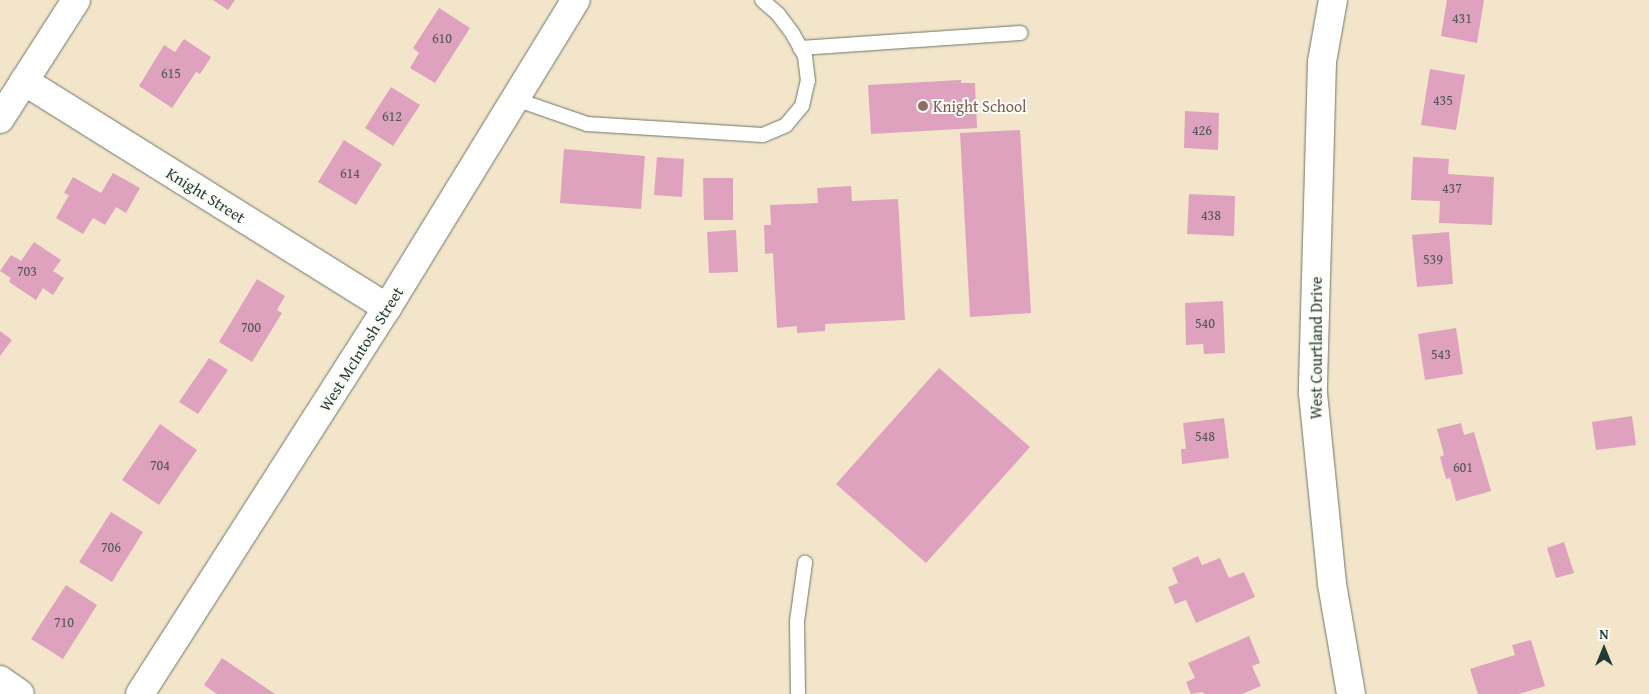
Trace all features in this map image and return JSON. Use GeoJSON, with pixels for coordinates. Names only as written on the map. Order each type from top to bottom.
{"type":"FeatureCollection","features":[{"type":"Feature","properties":{"kind":"street"},"geometry":{"type":"LineString","coordinates":[[0,119],[76,0]]}},
{"type":"Feature","properties":{"kind":"street","name":"West McIntosh Street"},"geometry":{"type":"LineString","coordinates":[[140,694],[387,308],[576,0]]}},
{"type":"Feature","properties":{"kind":"street","name":"West Courtland Drive"},"geometry":{"type":"LineString","coordinates":[[1333,0],[1322,62],[1313,393],[1332,584],[1350,694]]}},
{"type":"Feature","properties":{"kind":"street","name":"Knight Street"},"geometry":{"type":"LineString","coordinates":[[24,81],[387,308]]}},
{"type":"Feature","properties":{"kind":"street"},"geometry":{"type":"LineString","coordinates":[[0,680],[20,694]]}},
{"type":"Feature","properties":{"kind":"lane"},"geometry":{"type":"LineString","coordinates":[[515,99],[587,124],[763,136],[786,125],[802,106],[808,81],[805,56],[778,14],[762,0]]}},
{"type":"Feature","properties":{"kind":"lane"},"geometry":{"type":"LineString","coordinates":[[800,48],[1020,33]]}},
{"type":"Feature","properties":{"kind":"lane"},"geometry":{"type":"LineString","coordinates":[[798,694],[797,621],[805,562]]}},
{"type":"Feature","properties":{"kind":"building"},"geometry":{"type":"Polygon","coordinates":[[[213,0],[235,0],[228,10],[213,0]]]}},
{"type":"Feature","properties":{"kind":"building"},"geometry":{"type":"Polygon","coordinates":[[[1447,0],[1484,0],[1477,43],[1441,36],[1447,0]]]}},
{"type":"Feature","properties":{"kind":"building"},"geometry":{"type":"Polygon","coordinates":[[[439,8],[470,28],[435,83],[410,68],[419,53],[413,48],[439,8]]]}},
{"type":"Feature","properties":{"kind":"building"},"geometry":{"type":"Polygon","coordinates":[[[184,39],[211,57],[200,74],[196,72],[172,108],[139,86],[164,45],[175,52],[184,39]]]}},
{"type":"Feature","properties":{"kind":"building"},"geometry":{"type":"Polygon","coordinates":[[[1430,69],[1465,75],[1456,130],[1421,125],[1430,69]]]}},
{"type":"Feature","properties":{"kind":"building","name":"Knight School"},"geometry":{"type":"Polygon","coordinates":[[[961,80],[961,83],[975,83],[977,128],[871,134],[868,85],[961,80]]]}},
{"type":"Feature","properties":{"kind":"building"},"geometry":{"type":"Polygon","coordinates":[[[391,87],[420,105],[393,146],[365,128],[391,87]]]}},
{"type":"Feature","properties":{"kind":"building"},"geometry":{"type":"Polygon","coordinates":[[[1185,111],[1219,113],[1218,150],[1184,148],[1185,111]]]}},
{"type":"Feature","properties":{"kind":"building"},"geometry":{"type":"Polygon","coordinates":[[[1020,130],[1031,313],[970,317],[960,133],[1020,130]]]}},
{"type":"Feature","properties":{"kind":"building"},"geometry":{"type":"Polygon","coordinates":[[[344,140],[382,164],[356,205],[318,182],[344,140]]]}},
{"type":"Feature","properties":{"kind":"building"},"geometry":{"type":"Polygon","coordinates":[[[564,149],[645,156],[641,209],[560,203],[564,149]]]}},
{"type":"Feature","properties":{"kind":"building"},"geometry":{"type":"Polygon","coordinates":[[[657,157],[684,159],[682,197],[654,195],[657,157]]]}},
{"type":"Feature","properties":{"kind":"building"},"geometry":{"type":"Polygon","coordinates":[[[1413,157],[1449,159],[1448,174],[1494,177],[1492,225],[1439,223],[1440,201],[1411,200],[1413,157]]]}},
{"type":"Feature","properties":{"kind":"building"},"geometry":{"type":"Polygon","coordinates":[[[113,173],[140,188],[126,213],[116,207],[105,225],[93,218],[83,234],[56,218],[69,195],[64,193],[73,177],[101,193],[113,173]]]}},
{"type":"Feature","properties":{"kind":"building"},"geometry":{"type":"Polygon","coordinates":[[[703,178],[733,178],[733,220],[704,220],[703,178]]]}},
{"type":"Feature","properties":{"kind":"building"},"geometry":{"type":"Polygon","coordinates":[[[851,186],[852,201],[898,199],[905,320],[825,324],[825,331],[797,333],[797,326],[777,328],[773,253],[765,254],[764,225],[771,225],[770,205],[818,203],[817,188],[851,186]]]}},
{"type":"Feature","properties":{"kind":"building"},"geometry":{"type":"Polygon","coordinates":[[[1189,194],[1235,196],[1234,236],[1187,234],[1189,194]]]}},
{"type":"Feature","properties":{"kind":"building"},"geometry":{"type":"Polygon","coordinates":[[[736,230],[738,272],[709,273],[707,232],[736,230]]]}},
{"type":"Feature","properties":{"kind":"building"},"geometry":{"type":"Polygon","coordinates":[[[1449,232],[1453,284],[1417,287],[1412,235],[1449,232]]]}},
{"type":"Feature","properties":{"kind":"building"},"geometry":{"type":"Polygon","coordinates":[[[34,242],[61,260],[53,271],[64,278],[53,295],[43,288],[36,300],[9,282],[11,278],[0,271],[11,255],[21,261],[34,242]]]}},
{"type":"Feature","properties":{"kind":"building"},"geometry":{"type":"Polygon","coordinates":[[[257,279],[285,296],[277,310],[282,313],[252,362],[219,342],[257,279]]]}},
{"type":"Feature","properties":{"kind":"building"},"geometry":{"type":"Polygon","coordinates":[[[1223,301],[1225,353],[1204,354],[1203,344],[1186,345],[1185,303],[1223,301]]]}},
{"type":"Feature","properties":{"kind":"building"},"geometry":{"type":"Polygon","coordinates":[[[1456,328],[1463,374],[1425,380],[1418,334],[1456,328]]]}},
{"type":"Feature","properties":{"kind":"building"},"geometry":{"type":"Polygon","coordinates":[[[0,331],[12,340],[0,356],[0,331]]]}},
{"type":"Feature","properties":{"kind":"building"},"geometry":{"type":"Polygon","coordinates":[[[209,358],[228,370],[198,414],[179,402],[209,358]]]}},
{"type":"Feature","properties":{"kind":"building"},"geometry":{"type":"Polygon","coordinates":[[[939,368],[1030,447],[926,563],[836,484],[939,368]]]}},
{"type":"Feature","properties":{"kind":"building"},"geometry":{"type":"Polygon","coordinates":[[[1632,416],[1636,445],[1596,450],[1592,422],[1632,416]]]}},
{"type":"Feature","properties":{"kind":"building"},"geometry":{"type":"Polygon","coordinates":[[[1224,418],[1229,458],[1182,464],[1181,449],[1186,449],[1183,423],[1224,418]]]}},
{"type":"Feature","properties":{"kind":"building"},"geometry":{"type":"Polygon","coordinates":[[[1461,423],[1464,435],[1474,432],[1491,491],[1456,501],[1450,478],[1446,479],[1440,457],[1444,455],[1437,429],[1461,423]]]}},
{"type":"Feature","properties":{"kind":"building"},"geometry":{"type":"Polygon","coordinates":[[[160,424],[197,450],[159,505],[122,480],[160,424]]]}},
{"type":"Feature","properties":{"kind":"building"},"geometry":{"type":"Polygon","coordinates":[[[111,512],[143,532],[112,582],[79,562],[111,512]]]}},
{"type":"Feature","properties":{"kind":"building"},"geometry":{"type":"Polygon","coordinates":[[[1564,542],[1574,573],[1556,578],[1547,548],[1564,542]]]}},
{"type":"Feature","properties":{"kind":"building"},"geometry":{"type":"Polygon","coordinates":[[[1198,556],[1202,565],[1220,558],[1229,578],[1244,572],[1255,597],[1196,623],[1186,600],[1175,604],[1168,587],[1178,583],[1172,568],[1198,556]]]}},
{"type":"Feature","properties":{"kind":"building"},"geometry":{"type":"Polygon","coordinates":[[[66,585],[97,605],[63,659],[31,639],[66,585]]]}},
{"type":"Feature","properties":{"kind":"building"},"geometry":{"type":"Polygon","coordinates":[[[1249,636],[1260,663],[1252,666],[1261,686],[1242,694],[1204,694],[1203,692],[1191,694],[1186,682],[1195,678],[1188,663],[1249,636]]]}},
{"type":"Feature","properties":{"kind":"building"},"geometry":{"type":"Polygon","coordinates":[[[1531,640],[1545,686],[1519,694],[1478,694],[1470,669],[1515,655],[1512,645],[1531,640]]]}},
{"type":"Feature","properties":{"kind":"building"},"geometry":{"type":"Polygon","coordinates":[[[222,658],[275,694],[217,694],[204,685],[222,658]]]}},
{"type":"Feature","properties":{"kind":"place","name":"Knight School"},"geometry":{"type":"Point","coordinates":[923,106]}}]}
